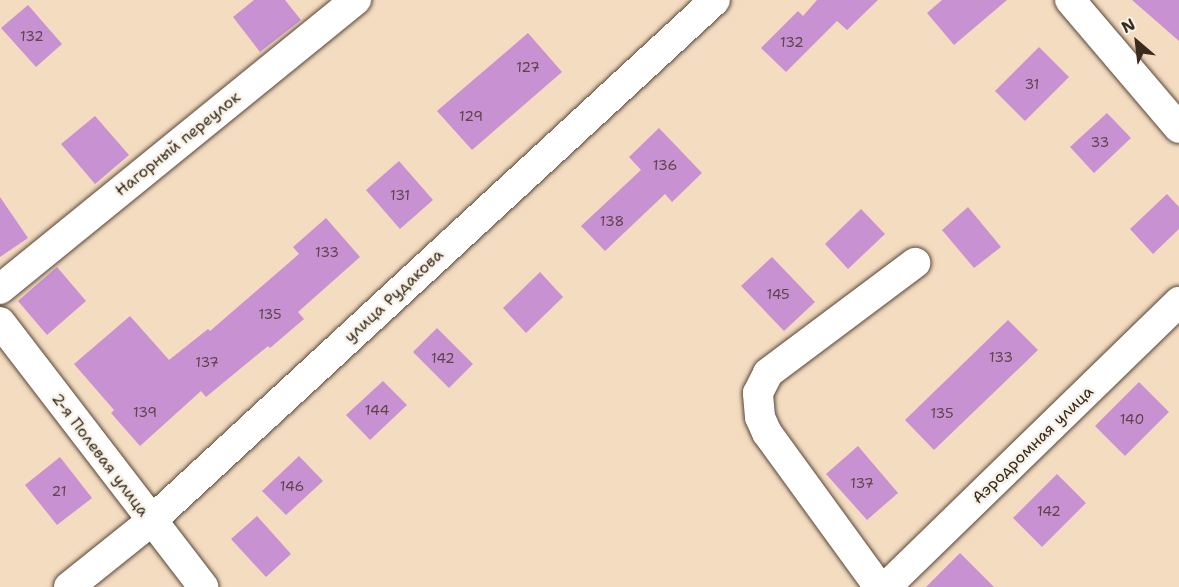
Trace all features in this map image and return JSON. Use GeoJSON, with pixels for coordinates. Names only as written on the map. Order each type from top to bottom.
{"type":"FeatureCollection","features":[{"type":"Feature","properties":{"kind":"street","name":"Нагорный переулок"},"geometry":{"type":"LineString","coordinates":[[0,289],[357,0]]}},
{"type":"Feature","properties":{"kind":"street","name":"улица Рудакова"},"geometry":{"type":"LineString","coordinates":[[69,587],[150,522],[715,0]]}},
{"type":"Feature","properties":{"kind":"street"},"geometry":{"type":"LineString","coordinates":[[1070,0],[1179,128]]}},
{"type":"Feature","properties":{"kind":"street"},"geometry":{"type":"LineString","coordinates":[[879,587],[767,433],[760,417],[758,393],[768,373],[915,263]]}},
{"type":"Feature","properties":{"kind":"street","name":"Аэродромная улица"},"geometry":{"type":"LineString","coordinates":[[886,587],[1179,302]]}},
{"type":"Feature","properties":{"kind":"street","name":"2-я Полевая улица"},"geometry":{"type":"LineString","coordinates":[[0,322],[150,522],[202,587]]}},
{"type":"Feature","properties":{"kind":"building"},"geometry":{"type":"Polygon","coordinates":[[[254,0],[285,0],[301,20],[260,52],[233,17],[254,0]]]}},
{"type":"Feature","properties":{"kind":"building"},"geometry":{"type":"Polygon","coordinates":[[[817,0],[878,0],[847,30],[837,21],[786,72],[761,48],[798,11],[803,16],[817,0]]]}},
{"type":"Feature","properties":{"kind":"building"},"geometry":{"type":"Polygon","coordinates":[[[942,0],[1007,0],[954,45],[927,13],[942,0]]]}},
{"type":"Feature","properties":{"kind":"building"},"geometry":{"type":"Polygon","coordinates":[[[1132,0],[1179,0],[1179,41],[1132,0]]]}},
{"type":"Feature","properties":{"kind":"building"},"geometry":{"type":"Polygon","coordinates":[[[28,5],[62,44],[36,67],[1,28],[28,5]]]}},
{"type":"Feature","properties":{"kind":"building"},"geometry":{"type":"Polygon","coordinates":[[[528,33],[562,72],[472,150],[437,111],[528,33]]]}},
{"type":"Feature","properties":{"kind":"building"},"geometry":{"type":"Polygon","coordinates":[[[1039,47],[1069,77],[1025,121],[995,91],[1039,47]]]}},
{"type":"Feature","properties":{"kind":"building"},"geometry":{"type":"Polygon","coordinates":[[[1107,113],[1131,138],[1094,173],[1070,147],[1107,113]]]}},
{"type":"Feature","properties":{"kind":"building"},"geometry":{"type":"Polygon","coordinates":[[[95,116],[129,155],[95,184],[61,144],[95,116]]]}},
{"type":"Feature","properties":{"kind":"building"},"geometry":{"type":"Polygon","coordinates":[[[659,128],[702,173],[672,202],[665,194],[605,251],[581,226],[641,170],[629,157],[659,128]]]}},
{"type":"Feature","properties":{"kind":"building"},"geometry":{"type":"Polygon","coordinates":[[[399,161],[433,200],[400,229],[366,190],[399,161]]]}},
{"type":"Feature","properties":{"kind":"building"},"geometry":{"type":"Polygon","coordinates":[[[1167,194],[1179,207],[1179,229],[1153,254],[1130,229],[1167,194]]]}},
{"type":"Feature","properties":{"kind":"building"},"geometry":{"type":"Polygon","coordinates":[[[0,197],[28,238],[0,257],[0,197]]]}},
{"type":"Feature","properties":{"kind":"building"},"geometry":{"type":"Polygon","coordinates":[[[968,207],[1001,247],[974,268],[942,230],[968,207]]]}},
{"type":"Feature","properties":{"kind":"building"},"geometry":{"type":"Polygon","coordinates":[[[861,209],[885,234],[848,269],[825,244],[861,209]]]}},
{"type":"Feature","properties":{"kind":"building"},"geometry":{"type":"Polygon","coordinates":[[[326,218],[360,257],[298,312],[304,319],[206,397],[201,391],[140,446],[111,413],[114,410],[74,364],[130,316],[169,360],[208,329],[210,331],[299,254],[293,247],[326,218]]]}},
{"type":"Feature","properties":{"kind":"building"},"geometry":{"type":"Polygon","coordinates":[[[772,257],[815,302],[784,331],[741,286],[772,257]]]}},
{"type":"Feature","properties":{"kind":"building"},"geometry":{"type":"Polygon","coordinates":[[[57,267],[86,301],[47,335],[18,301],[57,267]]]}},
{"type":"Feature","properties":{"kind":"building"},"geometry":{"type":"Polygon","coordinates":[[[540,272],[563,297],[526,333],[503,308],[540,272]]]}},
{"type":"Feature","properties":{"kind":"building"},"geometry":{"type":"Polygon","coordinates":[[[1008,320],[1038,350],[934,450],[905,420],[1008,320]]]}},
{"type":"Feature","properties":{"kind":"building"},"geometry":{"type":"Polygon","coordinates":[[[437,328],[473,364],[449,388],[413,352],[437,328]]]}},
{"type":"Feature","properties":{"kind":"building"},"geometry":{"type":"Polygon","coordinates":[[[383,381],[407,405],[370,440],[346,415],[383,381]]]}},
{"type":"Feature","properties":{"kind":"building"},"geometry":{"type":"Polygon","coordinates":[[[1139,382],[1169,412],[1125,456],[1095,426],[1139,382]]]}},
{"type":"Feature","properties":{"kind":"building"},"geometry":{"type":"Polygon","coordinates":[[[858,446],[898,493],[867,520],[826,474],[858,446]]]}},
{"type":"Feature","properties":{"kind":"building"},"geometry":{"type":"Polygon","coordinates":[[[299,456],[323,481],[286,515],[262,491],[299,456]]]}},
{"type":"Feature","properties":{"kind":"building"},"geometry":{"type":"Polygon","coordinates":[[[60,457],[92,498],[57,525],[25,485],[60,457]]]}},
{"type":"Feature","properties":{"kind":"building"},"geometry":{"type":"Polygon","coordinates":[[[1057,474],[1086,503],[1042,547],[1013,518],[1057,474]]]}},
{"type":"Feature","properties":{"kind":"building"},"geometry":{"type":"Polygon","coordinates":[[[257,516],[291,554],[266,577],[231,539],[257,516]]]}},
{"type":"Feature","properties":{"kind":"building"},"geometry":{"type":"Polygon","coordinates":[[[960,553],[994,587],[926,587],[960,553]]]}}]}
